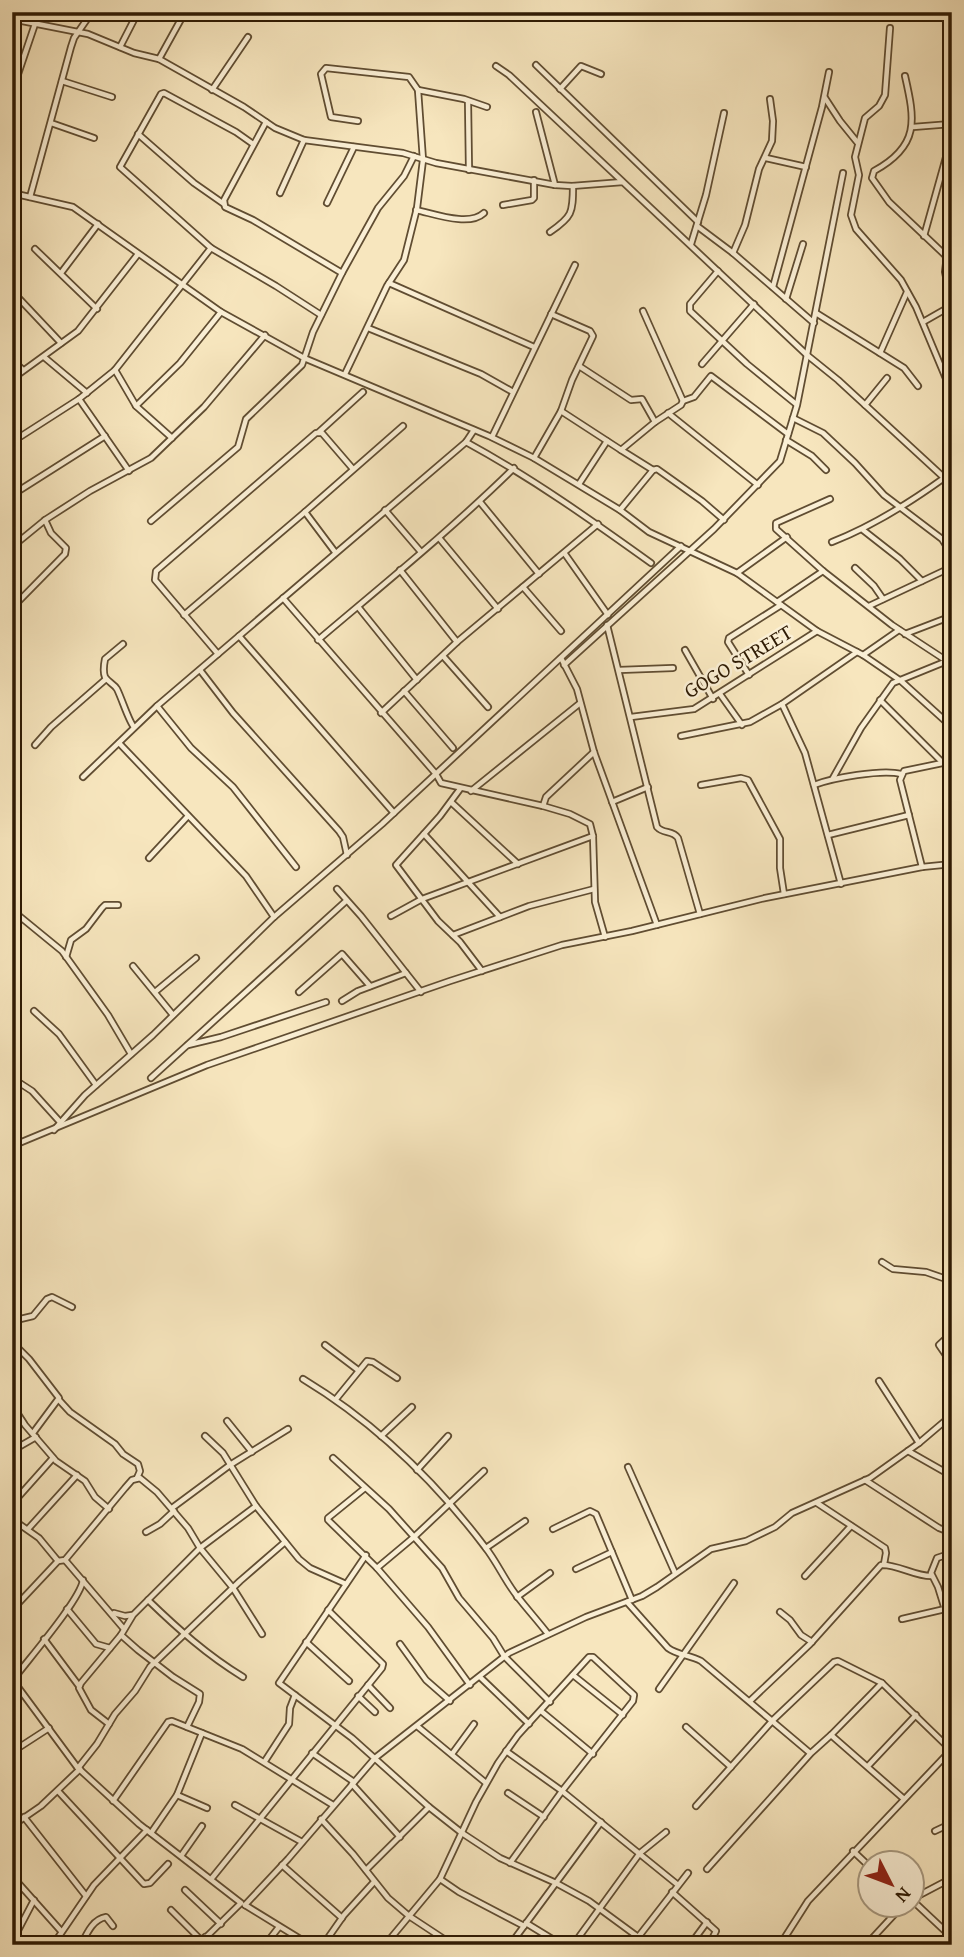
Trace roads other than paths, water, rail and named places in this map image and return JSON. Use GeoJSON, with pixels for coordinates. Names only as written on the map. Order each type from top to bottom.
{"type":"FeatureCollection","features":[{"type":"Feature","properties":{"kind":"street"},"geometry":{"type":"LineString","coordinates":[[12,92],[36,24],[44,12]]}},
{"type":"Feature","properties":{"kind":"street"},"geometry":{"type":"LineString","coordinates":[[30,197],[71,47],[92,12]]}},
{"type":"Feature","properties":{"kind":"street"},"geometry":{"type":"LineString","coordinates":[[120,47],[138,12]]}},
{"type":"Feature","properties":{"kind":"street"},"geometry":{"type":"LineString","coordinates":[[159,59],[186,12]]}},
{"type":"Feature","properties":{"kind":"street"},"geometry":{"type":"LineString","coordinates":[[12,19],[88,34],[159,59],[290,136],[304,140],[414,156],[469,170],[555,185],[623,182]]}},
{"type":"Feature","properties":{"kind":"street"},"geometry":{"type":"LineString","coordinates":[[890,28],[885,95],[879,106],[865,118],[858,142],[855,157],[859,175],[851,219],[856,229],[893,270],[907,291],[952,393]]}},
{"type":"Feature","properties":{"kind":"street"},"geometry":{"type":"LineString","coordinates":[[212,90],[248,37]]}},
{"type":"Feature","properties":{"kind":"street"},"geometry":{"type":"LineString","coordinates":[[924,236],[948,150],[951,124],[948,55]]}},
{"type":"Feature","properties":{"kind":"street"},"geometry":{"type":"LineString","coordinates":[[536,65],[698,224],[814,323]]}},
{"type":"Feature","properties":{"kind":"street"},"geometry":{"type":"LineString","coordinates":[[560,89],[581,65],[601,74]]}},
{"type":"Feature","properties":{"kind":"street"},"geometry":{"type":"LineString","coordinates":[[496,66],[509,75],[691,244],[807,355],[952,485]]}},
{"type":"Feature","properties":{"kind":"street"},"geometry":{"type":"LineString","coordinates":[[345,374],[404,260],[416,210],[423,160],[418,90],[409,77],[326,68],[321,74],[331,117],[358,121]]}},
{"type":"Feature","properties":{"kind":"street"},"geometry":{"type":"LineString","coordinates":[[772,287],[806,167],[829,72]]}},
{"type":"Feature","properties":{"kind":"street"},"geometry":{"type":"LineString","coordinates":[[905,76],[913,111],[913,127],[902,151],[874,171],[872,178],[890,202],[946,256]]}},
{"type":"Feature","properties":{"kind":"street"},"geometry":{"type":"LineString","coordinates":[[62,80],[112,97]]}},
{"type":"Feature","properties":{"kind":"street"},"geometry":{"type":"LineString","coordinates":[[418,90],[468,100],[487,107]]}},
{"type":"Feature","properties":{"kind":"street"},"geometry":{"type":"LineString","coordinates":[[253,144],[164,93],[120,165],[121,169],[211,248],[321,315]]}},
{"type":"Feature","properties":{"kind":"street"},"geometry":{"type":"LineString","coordinates":[[824,97],[858,142]]}},
{"type":"Feature","properties":{"kind":"street"},"geometry":{"type":"LineString","coordinates":[[733,253],[745,225],[759,169],[772,141],[773,121],[769,99]]}},
{"type":"Feature","properties":{"kind":"street"},"geometry":{"type":"LineString","coordinates":[[468,100],[469,170]]}},
{"type":"Feature","properties":{"kind":"street"},"geometry":{"type":"LineString","coordinates":[[536,112],[555,185]]}},
{"type":"Feature","properties":{"kind":"street"},"geometry":{"type":"LineString","coordinates":[[691,244],[706,195],[724,113]]}},
{"type":"Feature","properties":{"kind":"street"},"geometry":{"type":"LineString","coordinates":[[224,204],[266,122]]}},
{"type":"Feature","properties":{"kind":"street"},"geometry":{"type":"LineString","coordinates":[[51,123],[94,138]]}},
{"type":"Feature","properties":{"kind":"street"},"geometry":{"type":"LineString","coordinates":[[913,127],[951,124]]}},
{"type":"Feature","properties":{"kind":"street"},"geometry":{"type":"LineString","coordinates":[[138,134],[225,207],[253,220],[342,273]]}},
{"type":"Feature","properties":{"kind":"street"},"geometry":{"type":"LineString","coordinates":[[280,193],[304,140]]}},
{"type":"Feature","properties":{"kind":"street"},"geometry":{"type":"LineString","coordinates":[[327,203],[354,147]]}},
{"type":"Feature","properties":{"kind":"street"},"geometry":{"type":"LineString","coordinates":[[151,521],[238,447],[246,419],[302,365],[321,315],[342,273],[378,208],[404,176],[414,156]]}},
{"type":"Feature","properties":{"kind":"street"},"geometry":{"type":"LineString","coordinates":[[766,158],[806,167]]}},
{"type":"Feature","properties":{"kind":"street"},"geometry":{"type":"LineString","coordinates":[[564,665],[724,520],[780,461],[797,405],[843,173]]}},
{"type":"Feature","properties":{"kind":"street"},"geometry":{"type":"LineString","coordinates":[[503,205],[532,200],[534,180]]}},
{"type":"Feature","properties":{"kind":"street"},"geometry":{"type":"LineString","coordinates":[[550,232],[571,215],[573,186]]}},
{"type":"Feature","properties":{"kind":"street"},"geometry":{"type":"LineString","coordinates":[[12,193],[73,207],[221,312],[304,358],[492,437],[579,485],[649,532],[737,573],[817,631],[860,654],[898,680],[952,727]]}},
{"type":"Feature","properties":{"kind":"street"},"geometry":{"type":"LineString","coordinates":[[416,210],[463,219],[477,218],[484,213]]}},
{"type":"Feature","properties":{"kind":"street"},"geometry":{"type":"LineString","coordinates":[[923,323],[952,306],[945,278],[952,215]]}},
{"type":"Feature","properties":{"kind":"street"},"geometry":{"type":"LineString","coordinates":[[61,273],[98,224]]}},
{"type":"Feature","properties":{"kind":"street"},"geometry":{"type":"LineString","coordinates":[[786,299],[803,244]]}},
{"type":"Feature","properties":{"kind":"street"},"geometry":{"type":"LineString","coordinates":[[12,442],[79,399],[115,370],[211,248]]}},
{"type":"Feature","properties":{"kind":"street"},"geometry":{"type":"LineString","coordinates":[[35,249],[97,309]]}},
{"type":"Feature","properties":{"kind":"street"},"geometry":{"type":"LineString","coordinates":[[12,379],[78,331],[138,254]]}},
{"type":"Feature","properties":{"kind":"street"},"geometry":{"type":"LineString","coordinates":[[492,437],[575,265]]}},
{"type":"Feature","properties":{"kind":"street"},"geometry":{"type":"LineString","coordinates":[[718,271],[689,307],[690,311],[797,405]]}},
{"type":"Feature","properties":{"kind":"street"},"geometry":{"type":"LineString","coordinates":[[390,283],[534,347]]}},
{"type":"Feature","properties":{"kind":"street"},"geometry":{"type":"LineString","coordinates":[[12,291],[61,343]]}},
{"type":"Feature","properties":{"kind":"street"},"geometry":{"type":"LineString","coordinates":[[880,353],[907,291]]}},
{"type":"Feature","properties":{"kind":"street"},"geometry":{"type":"LineString","coordinates":[[702,364],[754,304]]}},
{"type":"Feature","properties":{"kind":"street"},"geometry":{"type":"LineString","coordinates":[[643,311],[683,401]]}},
{"type":"Feature","properties":{"kind":"street"},"geometry":{"type":"LineString","coordinates":[[136,406],[180,363],[221,312]]}},
{"type":"Feature","properties":{"kind":"street"},"geometry":{"type":"LineString","coordinates":[[816,313],[904,368],[918,386]]}},
{"type":"Feature","properties":{"kind":"street"},"geometry":{"type":"LineString","coordinates":[[534,458],[561,411],[593,335],[590,331],[550,314]]}},
{"type":"Feature","properties":{"kind":"street"},"geometry":{"type":"LineString","coordinates":[[368,328],[481,374],[513,391]]}},
{"type":"Feature","properties":{"kind":"street"},"geometry":{"type":"LineString","coordinates":[[12,547],[45,520],[90,491],[151,458],[204,407],[265,335]]}},
{"type":"Feature","properties":{"kind":"street"},"geometry":{"type":"LineString","coordinates":[[44,356],[87,393]]}},
{"type":"Feature","properties":{"kind":"street"},"geometry":{"type":"LineString","coordinates":[[12,360],[23,370]]}},
{"type":"Feature","properties":{"kind":"street"},"geometry":{"type":"LineString","coordinates":[[579,366],[631,400],[642,399],[655,422]]}},
{"type":"Feature","properties":{"kind":"street"},"geometry":{"type":"LineString","coordinates":[[115,370],[136,406],[173,438]]}},
{"type":"Feature","properties":{"kind":"street"},"geometry":{"type":"LineString","coordinates":[[621,450],[683,401],[694,397],[711,376],[826,470]]}},
{"type":"Feature","properties":{"kind":"street"},"geometry":{"type":"LineString","coordinates":[[865,405],[887,378]]}},
{"type":"Feature","properties":{"kind":"street"},"geometry":{"type":"LineString","coordinates":[[218,654],[154,579],[156,571],[363,393]]}},
{"type":"Feature","properties":{"kind":"street"},"geometry":{"type":"LineString","coordinates":[[79,399],[129,471]]}},
{"type":"Feature","properties":{"kind":"street"},"geometry":{"type":"LineString","coordinates":[[561,411],[653,470],[660,470],[724,520]]}},
{"type":"Feature","properties":{"kind":"street"},"geometry":{"type":"LineString","coordinates":[[668,413],[758,485]]}},
{"type":"Feature","properties":{"kind":"street"},"geometry":{"type":"LineString","coordinates":[[793,418],[823,433],[884,495],[942,539],[952,555]]}},
{"type":"Feature","properties":{"kind":"street"},"geometry":{"type":"LineString","coordinates":[[184,615],[403,426]]}},
{"type":"Feature","properties":{"kind":"street"},"geometry":{"type":"LineString","coordinates":[[83,777],[157,706],[466,442],[474,430]]}},
{"type":"Feature","properties":{"kind":"street"},"geometry":{"type":"LineString","coordinates":[[319,432],[353,468]]}},
{"type":"Feature","properties":{"kind":"street"},"geometry":{"type":"LineString","coordinates":[[12,495],[105,436]]}},
{"type":"Feature","properties":{"kind":"street"},"geometry":{"type":"LineString","coordinates":[[579,485],[607,441]]}},
{"type":"Feature","properties":{"kind":"street"},"geometry":{"type":"LineString","coordinates":[[466,442],[514,468],[651,563]]}},
{"type":"Feature","properties":{"kind":"street"},"geometry":{"type":"LineString","coordinates":[[318,640],[440,538],[514,468]]}},
{"type":"Feature","properties":{"kind":"street"},"geometry":{"type":"LineString","coordinates":[[620,510],[653,470]]}},
{"type":"Feature","properties":{"kind":"street"},"geometry":{"type":"LineString","coordinates":[[832,542],[863,530],[900,509],[944,478]]}},
{"type":"Feature","properties":{"kind":"street"},"geometry":{"type":"LineString","coordinates":[[830,499],[776,523],[776,529],[823,571],[905,635],[949,660],[952,671]]}},
{"type":"Feature","properties":{"kind":"street"},"geometry":{"type":"LineString","coordinates":[[480,502],[539,574]]}},
{"type":"Feature","properties":{"kind":"street"},"geometry":{"type":"LineString","coordinates":[[386,510],[421,552]]}},
{"type":"Feature","properties":{"kind":"street"},"geometry":{"type":"LineString","coordinates":[[304,512],[323,540],[335,552]]}},
{"type":"Feature","properties":{"kind":"street"},"geometry":{"type":"LineString","coordinates":[[12,608],[65,554],[66,548],[51,533],[45,520]]}},
{"type":"Feature","properties":{"kind":"street"},"geometry":{"type":"LineString","coordinates":[[381,713],[457,642],[598,524]]}},
{"type":"Feature","properties":{"kind":"street"},"geometry":{"type":"LineString","coordinates":[[863,530],[900,559],[922,581]]}},
{"type":"Feature","properties":{"kind":"street"},"geometry":{"type":"LineString","coordinates":[[737,573],[787,537]]}},
{"type":"Feature","properties":{"kind":"street"},"geometry":{"type":"LineString","coordinates":[[440,538],[498,609]]}},
{"type":"Feature","properties":{"kind":"street"},"geometry":{"type":"LineString","coordinates":[[53,1131],[96,1085],[274,917],[347,856],[681,546]]}},
{"type":"Feature","properties":{"kind":"street"},"geometry":{"type":"LineString","coordinates":[[565,554],[607,616],[657,827],[674,833],[678,838],[700,914]]}},
{"type":"Feature","properties":{"kind":"street"},"geometry":{"type":"LineString","coordinates":[[869,606],[952,567]]}},
{"type":"Feature","properties":{"kind":"street"},"geometry":{"type":"LineString","coordinates":[[855,568],[883,599]]}},
{"type":"Feature","properties":{"kind":"street"},"geometry":{"type":"LineString","coordinates":[[400,570],[457,642]]}},
{"type":"Feature","properties":{"kind":"street"},"geometry":{"type":"LineString","coordinates":[[749,675],[728,642],[729,638],[823,571]]}},
{"type":"Feature","properties":{"kind":"street"},"geometry":{"type":"LineString","coordinates":[[523,587],[561,631]]}},
{"type":"Feature","properties":{"kind":"street"},"geometry":{"type":"LineString","coordinates":[[283,598],[442,784],[543,806],[586,820],[590,824],[593,835],[595,902],[605,937]]}},
{"type":"Feature","properties":{"kind":"street"},"geometry":{"type":"LineString","coordinates":[[359,608],[416,680]]}},
{"type":"Feature","properties":{"kind":"street"},"geometry":{"type":"LineString","coordinates":[[905,635],[952,615]]}},
{"type":"Feature","properties":{"kind":"street"},"geometry":{"type":"LineString","coordinates":[[681,736],[742,724],[782,704],[899,630]]}},
{"type":"Feature","properties":{"kind":"street","name":"GOGO STREET"},"geometry":{"type":"LineString","coordinates":[[631,717],[692,710],[817,631]]}},
{"type":"Feature","properties":{"kind":"street"},"geometry":{"type":"LineString","coordinates":[[239,636],[394,813]]}},
{"type":"Feature","properties":{"kind":"street"},"geometry":{"type":"LineString","coordinates":[[106,679],[105,659],[123,644]]}},
{"type":"Feature","properties":{"kind":"street"},"geometry":{"type":"LineString","coordinates":[[685,650],[713,699]]}},
{"type":"Feature","properties":{"kind":"street"},"geometry":{"type":"LineString","coordinates":[[443,656],[488,707]]}},
{"type":"Feature","properties":{"kind":"street"},"geometry":{"type":"LineString","coordinates":[[561,658],[577,689],[594,752],[657,925]]}},
{"type":"Feature","properties":{"kind":"street"},"geometry":{"type":"LineString","coordinates":[[833,778],[880,700],[898,680],[949,660]]}},
{"type":"Feature","properties":{"kind":"street"},"geometry":{"type":"LineString","coordinates":[[619,670],[673,668]]}},
{"type":"Feature","properties":{"kind":"street"},"geometry":{"type":"LineString","coordinates":[[200,670],[233,713],[343,836],[347,856]]}},
{"type":"Feature","properties":{"kind":"street"},"geometry":{"type":"LineString","coordinates":[[106,679],[116,686],[134,727]]}},
{"type":"Feature","properties":{"kind":"street"},"geometry":{"type":"LineString","coordinates":[[35,745],[51,727],[106,679]]}},
{"type":"Feature","properties":{"kind":"street"},"geometry":{"type":"LineString","coordinates":[[404,691],[453,748]]}},
{"type":"Feature","properties":{"kind":"street"},"geometry":{"type":"LineString","coordinates":[[720,694],[742,724]]}},
{"type":"Feature","properties":{"kind":"street"},"geometry":{"type":"LineString","coordinates":[[880,700],[943,762]]}},
{"type":"Feature","properties":{"kind":"street"},"geometry":{"type":"LineString","coordinates":[[471,791],[579,704]]}},
{"type":"Feature","properties":{"kind":"street"},"geometry":{"type":"LineString","coordinates":[[782,704],[805,753],[841,884]]}},
{"type":"Feature","properties":{"kind":"street"},"geometry":{"type":"LineString","coordinates":[[157,706],[191,748],[233,787],[296,867]]}},
{"type":"Feature","properties":{"kind":"street"},"geometry":{"type":"LineString","coordinates":[[119,743],[246,876],[274,917]]}},
{"type":"Feature","properties":{"kind":"street"},"geometry":{"type":"LineString","coordinates":[[543,806],[546,797],[594,752]]}},
{"type":"Feature","properties":{"kind":"street"},"geometry":{"type":"LineString","coordinates":[[922,867],[900,780],[901,774],[904,771],[952,761]]}},
{"type":"Feature","properties":{"kind":"street"},"geometry":{"type":"LineString","coordinates":[[814,785],[833,778],[842,779],[886,771],[901,774]]}},
{"type":"Feature","properties":{"kind":"street"},"geometry":{"type":"LineString","coordinates":[[701,785],[741,778],[748,780],[780,839],[780,869],[784,894]]}},
{"type":"Feature","properties":{"kind":"street"},"geometry":{"type":"LineString","coordinates":[[612,802],[648,788]]}},
{"type":"Feature","properties":{"kind":"street"},"geometry":{"type":"LineString","coordinates":[[460,789],[396,864],[438,921],[482,971]]}},
{"type":"Feature","properties":{"kind":"street"},"geometry":{"type":"LineString","coordinates":[[451,802],[518,864]]}},
{"type":"Feature","properties":{"kind":"street"},"geometry":{"type":"LineString","coordinates":[[828,835],[909,815]]}},
{"type":"Feature","properties":{"kind":"street"},"geometry":{"type":"LineString","coordinates":[[149,858],[188,816]]}},
{"type":"Feature","properties":{"kind":"street"},"geometry":{"type":"LineString","coordinates":[[424,834],[500,917]]}},
{"type":"Feature","properties":{"kind":"street"},"geometry":{"type":"LineString","coordinates":[[391,916],[422,899],[593,835]]}},
{"type":"Feature","properties":{"kind":"street"},"geometry":{"type":"LineString","coordinates":[[12,1146],[208,1066],[562,946],[784,894],[922,867],[952,864]]}},
{"type":"Feature","properties":{"kind":"street"},"geometry":{"type":"LineString","coordinates":[[337,889],[421,992]]}},
{"type":"Feature","properties":{"kind":"street"},"geometry":{"type":"LineString","coordinates":[[453,935],[529,906],[594,889]]}},
{"type":"Feature","properties":{"kind":"street"},"geometry":{"type":"LineString","coordinates":[[151,1078],[346,901]]}},
{"type":"Feature","properties":{"kind":"street"},"geometry":{"type":"LineString","coordinates":[[66,957],[71,940],[86,929],[105,905],[118,905]]}},
{"type":"Feature","properties":{"kind":"street"},"geometry":{"type":"LineString","coordinates":[[12,914],[18,915],[47,938],[66,957],[108,1015],[131,1054]]}},
{"type":"Feature","properties":{"kind":"street"},"geometry":{"type":"LineString","coordinates":[[299,992],[342,954],[370,986]]}},
{"type":"Feature","properties":{"kind":"street"},"geometry":{"type":"LineString","coordinates":[[155,992],[196,958]]}},
{"type":"Feature","properties":{"kind":"street"},"geometry":{"type":"LineString","coordinates":[[133,966],[173,1015]]}},
{"type":"Feature","properties":{"kind":"street"},"geometry":{"type":"LineString","coordinates":[[342,1001],[370,986],[406,973]]}},
{"type":"Feature","properties":{"kind":"street"},"geometry":{"type":"LineString","coordinates":[[187,1045],[222,1037],[326,1002]]}},
{"type":"Feature","properties":{"kind":"street"},"geometry":{"type":"LineString","coordinates":[[34,1011],[59,1034],[96,1085]]}},
{"type":"Feature","properties":{"kind":"street"},"geometry":{"type":"LineString","coordinates":[[12,1077],[32,1091],[60,1122]]}},
{"type":"Feature","properties":{"kind":"street"},"geometry":{"type":"LineString","coordinates":[[882,1262],[893,1269],[926,1272],[952,1281]]}},
{"type":"Feature","properties":{"kind":"street"},"geometry":{"type":"LineString","coordinates":[[12,1321],[33,1316],[47,1299],[52,1297],[72,1307]]}},
{"type":"Feature","properties":{"kind":"street"},"geometry":{"type":"LineString","coordinates":[[952,1333],[939,1345],[952,1364]]}},
{"type":"Feature","properties":{"kind":"street"},"geometry":{"type":"LineString","coordinates":[[12,1342],[70,1412],[108,1438],[123,1454],[138,1464],[140,1471],[65,1560],[58,1561],[12,1610]]}},
{"type":"Feature","properties":{"kind":"street"},"geometry":{"type":"LineString","coordinates":[[325,1345],[358,1370]]}},
{"type":"Feature","properties":{"kind":"street"},"geometry":{"type":"LineString","coordinates":[[336,1399],[367,1361],[397,1378]]}},
{"type":"Feature","properties":{"kind":"street"},"geometry":{"type":"LineString","coordinates":[[303,1379],[336,1399],[417,1470],[486,1548],[517,1597],[548,1634]]}},
{"type":"Feature","properties":{"kind":"street"},"geometry":{"type":"LineString","coordinates":[[879,1381],[919,1443]]}},
{"type":"Feature","properties":{"kind":"street"},"geometry":{"type":"LineString","coordinates":[[202,1941],[282,1865],[375,1758],[504,1656],[548,1634],[630,1601],[657,1587],[711,1549],[746,1541],[775,1527],[792,1513],[865,1480],[919,1443],[952,1415],[947,1405],[952,1383]]}},
{"type":"Feature","properties":{"kind":"street"},"geometry":{"type":"LineString","coordinates":[[12,1456],[15,1449],[35,1435],[59,1400]]}},
{"type":"Feature","properties":{"kind":"street"},"geometry":{"type":"LineString","coordinates":[[12,1405],[53,1458],[77,1475],[109,1509]]}},
{"type":"Feature","properties":{"kind":"street"},"geometry":{"type":"LineString","coordinates":[[381,1436],[412,1406]]}},
{"type":"Feature","properties":{"kind":"street"},"geometry":{"type":"LineString","coordinates":[[12,1426],[22,1421]]}},
{"type":"Feature","properties":{"kind":"street"},"geometry":{"type":"LineString","coordinates":[[226,1421],[251,1452]]}},
{"type":"Feature","properties":{"kind":"street"},"geometry":{"type":"LineString","coordinates":[[146,1532],[160,1524],[173,1509],[230,1465],[288,1429]]}},
{"type":"Feature","properties":{"kind":"street"},"geometry":{"type":"LineString","coordinates":[[205,1436],[223,1453],[256,1506],[304,1564],[346,1584]]}},
{"type":"Feature","properties":{"kind":"street"},"geometry":{"type":"LineString","coordinates":[[417,1470],[448,1436]]}},
{"type":"Feature","properties":{"kind":"street"},"geometry":{"type":"LineString","coordinates":[[908,1451],[952,1476]]}},
{"type":"Feature","properties":{"kind":"street"},"geometry":{"type":"LineString","coordinates":[[12,1504],[53,1458]]}},
{"type":"Feature","properties":{"kind":"street"},"geometry":{"type":"LineString","coordinates":[[332,1458],[389,1509],[442,1568],[459,1598],[494,1638],[504,1656],[550,1702]]}},
{"type":"Feature","properties":{"kind":"street"},"geometry":{"type":"LineString","coordinates":[[628,1467],[675,1573]]}},
{"type":"Feature","properties":{"kind":"street"},"geometry":{"type":"LineString","coordinates":[[377,1568],[484,1471]]}},
{"type":"Feature","properties":{"kind":"street"},"geometry":{"type":"LineString","coordinates":[[28,1529],[77,1475]]}},
{"type":"Feature","properties":{"kind":"street"},"geometry":{"type":"LineString","coordinates":[[136,1478],[143,1479],[173,1509],[233,1588],[262,1634]]}},
{"type":"Feature","properties":{"kind":"street"},"geometry":{"type":"LineString","coordinates":[[865,1480],[939,1528],[952,1533]]}},
{"type":"Feature","properties":{"kind":"street"},"geometry":{"type":"LineString","coordinates":[[365,1488],[328,1519],[366,1555],[428,1627],[470,1685]]}},
{"type":"Feature","properties":{"kind":"street"},"geometry":{"type":"LineString","coordinates":[[750,1701],[812,1642],[884,1564],[885,1548],[816,1503]]}},
{"type":"Feature","properties":{"kind":"street"},"geometry":{"type":"LineString","coordinates":[[79,1686],[133,1615],[200,1548],[256,1506]]}},
{"type":"Feature","properties":{"kind":"street"},"geometry":{"type":"LineString","coordinates":[[553,1529],[592,1511],[597,1515],[630,1601],[668,1648],[701,1661],[811,1753]]}},
{"type":"Feature","properties":{"kind":"street"},"geometry":{"type":"LineString","coordinates":[[12,1519],[28,1529],[58,1561]]}},
{"type":"Feature","properties":{"kind":"street"},"geometry":{"type":"LineString","coordinates":[[486,1548],[525,1521]]}},
{"type":"Feature","properties":{"kind":"street"},"geometry":{"type":"LineString","coordinates":[[804,1576],[851,1526]]}},
{"type":"Feature","properties":{"kind":"street"},"geometry":{"type":"LineString","coordinates":[[12,1826],[58,1791],[79,1769],[155,1662],[285,1542]]}},
{"type":"Feature","properties":{"kind":"street"},"geometry":{"type":"LineString","coordinates":[[576,1569],[612,1552]]}},
{"type":"Feature","properties":{"kind":"street"},"geometry":{"type":"LineString","coordinates":[[366,1555],[278,1681],[375,1758],[462,1833],[510,1863],[556,1883],[598,1908],[649,1945]]}},
{"type":"Feature","properties":{"kind":"street"},"geometry":{"type":"LineString","coordinates":[[931,1576],[937,1558],[952,1558]]}},
{"type":"Feature","properties":{"kind":"street"},"geometry":{"type":"LineString","coordinates":[[65,1560],[110,1611],[122,1632],[138,1650],[201,1695],[187,1727]]}},
{"type":"Feature","properties":{"kind":"street"},"geometry":{"type":"LineString","coordinates":[[884,1564],[931,1576],[938,1587],[952,1632]]}},
{"type":"Feature","properties":{"kind":"street"},"geometry":{"type":"LineString","coordinates":[[517,1597],[550,1573]]}},
{"type":"Feature","properties":{"kind":"street"},"geometry":{"type":"LineString","coordinates":[[83,1580],[82,1588],[13,1680],[79,1769],[113,1801],[243,1904],[310,1945]]}},
{"type":"Feature","properties":{"kind":"street"},"geometry":{"type":"LineString","coordinates":[[659,1689],[734,1583]]}},
{"type":"Feature","properties":{"kind":"street"},"geometry":{"type":"LineString","coordinates":[[82,1588],[89,1587]]}},
{"type":"Feature","properties":{"kind":"street"},"geometry":{"type":"LineString","coordinates":[[12,1599],[18,1604]]}},
{"type":"Feature","properties":{"kind":"street"},"geometry":{"type":"LineString","coordinates":[[148,1600],[183,1634],[243,1678]]}},
{"type":"Feature","properties":{"kind":"street"},"geometry":{"type":"LineString","coordinates":[[67,1609],[96,1644],[110,1648]]}},
{"type":"Feature","properties":{"kind":"street"},"geometry":{"type":"LineString","coordinates":[[902,1619],[945,1609]]}},
{"type":"Feature","properties":{"kind":"street"},"geometry":{"type":"LineString","coordinates":[[212,1878],[383,1664],[328,1610]]}},
{"type":"Feature","properties":{"kind":"street"},"geometry":{"type":"LineString","coordinates":[[110,1611],[118,1616],[133,1615]]}},
{"type":"Feature","properties":{"kind":"street"},"geometry":{"type":"LineString","coordinates":[[780,1612],[801,1635],[812,1642]]}},
{"type":"Feature","properties":{"kind":"street"},"geometry":{"type":"LineString","coordinates":[[44,1639],[79,1686],[85,1702],[109,1724]]}},
{"type":"Feature","properties":{"kind":"street"},"geometry":{"type":"LineString","coordinates":[[306,1642],[349,1681]]}},
{"type":"Feature","properties":{"kind":"street"},"geometry":{"type":"LineString","coordinates":[[400,1644],[426,1680],[450,1701]]}},
{"type":"Feature","properties":{"kind":"street"},"geometry":{"type":"LineString","coordinates":[[385,1945],[440,1879],[486,1783],[506,1751],[589,1657],[593,1657],[634,1695],[633,1701],[562,1791],[510,1863]]}},
{"type":"Feature","properties":{"kind":"street"},"geometry":{"type":"LineString","coordinates":[[696,1806],[773,1720],[836,1661],[882,1684],[952,1749],[808,1900],[780,1945]]}},
{"type":"Feature","properties":{"kind":"street"},"geometry":{"type":"LineString","coordinates":[[573,1675],[624,1715]]}},
{"type":"Feature","properties":{"kind":"street"},"geometry":{"type":"LineString","coordinates":[[480,1677],[529,1724]]}},
{"type":"Feature","properties":{"kind":"street"},"geometry":{"type":"LineString","coordinates":[[707,1869],[811,1753],[882,1684]]}},
{"type":"Feature","properties":{"kind":"street"},"geometry":{"type":"LineString","coordinates":[[368,1685],[390,1708]]}},
{"type":"Feature","properties":{"kind":"street"},"geometry":{"type":"LineString","coordinates":[[265,1761],[289,1724],[290,1708],[295,1695]]}},
{"type":"Feature","properties":{"kind":"street"},"geometry":{"type":"LineString","coordinates":[[358,1696],[375,1712]]}},
{"type":"Feature","properties":{"kind":"street"},"geometry":{"type":"LineString","coordinates":[[541,1712],[593,1754]]}},
{"type":"Feature","properties":{"kind":"street"},"geometry":{"type":"LineString","coordinates":[[868,1766],[916,1715]]}},
{"type":"Feature","properties":{"kind":"street"},"geometry":{"type":"LineString","coordinates":[[113,1801],[168,1722],[172,1721],[265,1761],[333,1805]]}},
{"type":"Feature","properties":{"kind":"street"},"geometry":{"type":"LineString","coordinates":[[452,1754],[474,1724]]}},
{"type":"Feature","properties":{"kind":"street"},"geometry":{"type":"LineString","coordinates":[[417,1726],[486,1783]]}},
{"type":"Feature","properties":{"kind":"street"},"geometry":{"type":"LineString","coordinates":[[686,1727],[731,1767]]}},
{"type":"Feature","properties":{"kind":"street"},"geometry":{"type":"LineString","coordinates":[[12,1752],[49,1728]]}},
{"type":"Feature","properties":{"kind":"street"},"geometry":{"type":"LineString","coordinates":[[53,1945],[86,1896],[118,1858],[149,1831],[177,1795],[202,1733]]}},
{"type":"Feature","properties":{"kind":"street"},"geometry":{"type":"LineString","coordinates":[[831,1735],[904,1799]]}},
{"type":"Feature","properties":{"kind":"street"},"geometry":{"type":"LineString","coordinates":[[506,1751],[562,1791],[678,1885]]}},
{"type":"Feature","properties":{"kind":"street"},"geometry":{"type":"LineString","coordinates":[[312,1753],[353,1783],[400,1837]]}},
{"type":"Feature","properties":{"kind":"street"},"geometry":{"type":"LineString","coordinates":[[58,1791],[144,1884],[150,1883],[168,1864]]}},
{"type":"Feature","properties":{"kind":"street"},"geometry":{"type":"LineString","coordinates":[[508,1793],[544,1817]]}},
{"type":"Feature","properties":{"kind":"street"},"geometry":{"type":"LineString","coordinates":[[177,1795],[207,1808]]}},
{"type":"Feature","properties":{"kind":"street"},"geometry":{"type":"LineString","coordinates":[[235,1805],[302,1842]]}},
{"type":"Feature","properties":{"kind":"street"},"geometry":{"type":"LineString","coordinates":[[366,1870],[429,1807]]}},
{"type":"Feature","properties":{"kind":"street"},"geometry":{"type":"LineString","coordinates":[[24,1817],[86,1896]]}},
{"type":"Feature","properties":{"kind":"street"},"geometry":{"type":"LineString","coordinates":[[321,1819],[388,1898],[409,1916],[453,1945]]}},
{"type":"Feature","properties":{"kind":"street"},"geometry":{"type":"LineString","coordinates":[[510,1945],[601,1822]]}},
{"type":"Feature","properties":{"kind":"street"},"geometry":{"type":"LineString","coordinates":[[935,1831],[952,1823]]}},
{"type":"Feature","properties":{"kind":"street"},"geometry":{"type":"LineString","coordinates":[[186,1859],[202,1826]]}},
{"type":"Feature","properties":{"kind":"street"},"geometry":{"type":"LineString","coordinates":[[573,1945],[640,1853],[666,1832]]}},
{"type":"Feature","properties":{"kind":"street"},"geometry":{"type":"LineString","coordinates":[[853,1851],[856,1854]]}},
{"type":"Feature","properties":{"kind":"street"},"geometry":{"type":"LineString","coordinates":[[282,1865],[342,1918]]}},
{"type":"Feature","properties":{"kind":"street"},"geometry":{"type":"LineString","coordinates":[[632,1945],[688,1873]]}},
{"type":"Feature","properties":{"kind":"street"},"geometry":{"type":"LineString","coordinates":[[12,1876],[61,1931]]}},
{"type":"Feature","properties":{"kind":"street"},"geometry":{"type":"LineString","coordinates":[[926,1892],[952,1878]]}},
{"type":"Feature","properties":{"kind":"street"},"geometry":{"type":"LineString","coordinates":[[440,1879],[458,1892],[562,1945]]}},
{"type":"Feature","properties":{"kind":"street"},"geometry":{"type":"LineString","coordinates":[[323,1945],[342,1918],[374,1882]]}},
{"type":"Feature","properties":{"kind":"street"},"geometry":{"type":"LineString","coordinates":[[185,1890],[221,1924]]}},
{"type":"Feature","properties":{"kind":"street"},"geometry":{"type":"LineString","coordinates":[[673,1892],[716,1931],[709,1945]]}},
{"type":"Feature","properties":{"kind":"street"},"geometry":{"type":"LineString","coordinates":[[12,1942],[34,1900]]}},
{"type":"Feature","properties":{"kind":"street"},"geometry":{"type":"LineString","coordinates":[[172,1910],[202,1941],[215,1945]]}},
{"type":"Feature","properties":{"kind":"street"},"geometry":{"type":"LineString","coordinates":[[926,1912],[950,1932],[952,1940],[946,1945]]}},
{"type":"Feature","properties":{"kind":"street"},"geometry":{"type":"LineString","coordinates":[[81,1945],[91,1926],[99,1919],[106,1917],[113,1926]]}},
{"type":"Feature","properties":{"kind":"street"},"geometry":{"type":"LineString","coordinates":[[866,1945],[892,1918]]}},
{"type":"Feature","properties":{"kind":"street"},"geometry":{"type":"LineString","coordinates":[[690,1945],[707,1922]]}},
{"type":"Feature","properties":{"kind":"street"},"geometry":{"type":"LineString","coordinates":[[265,1945],[279,1927]]}}]}
